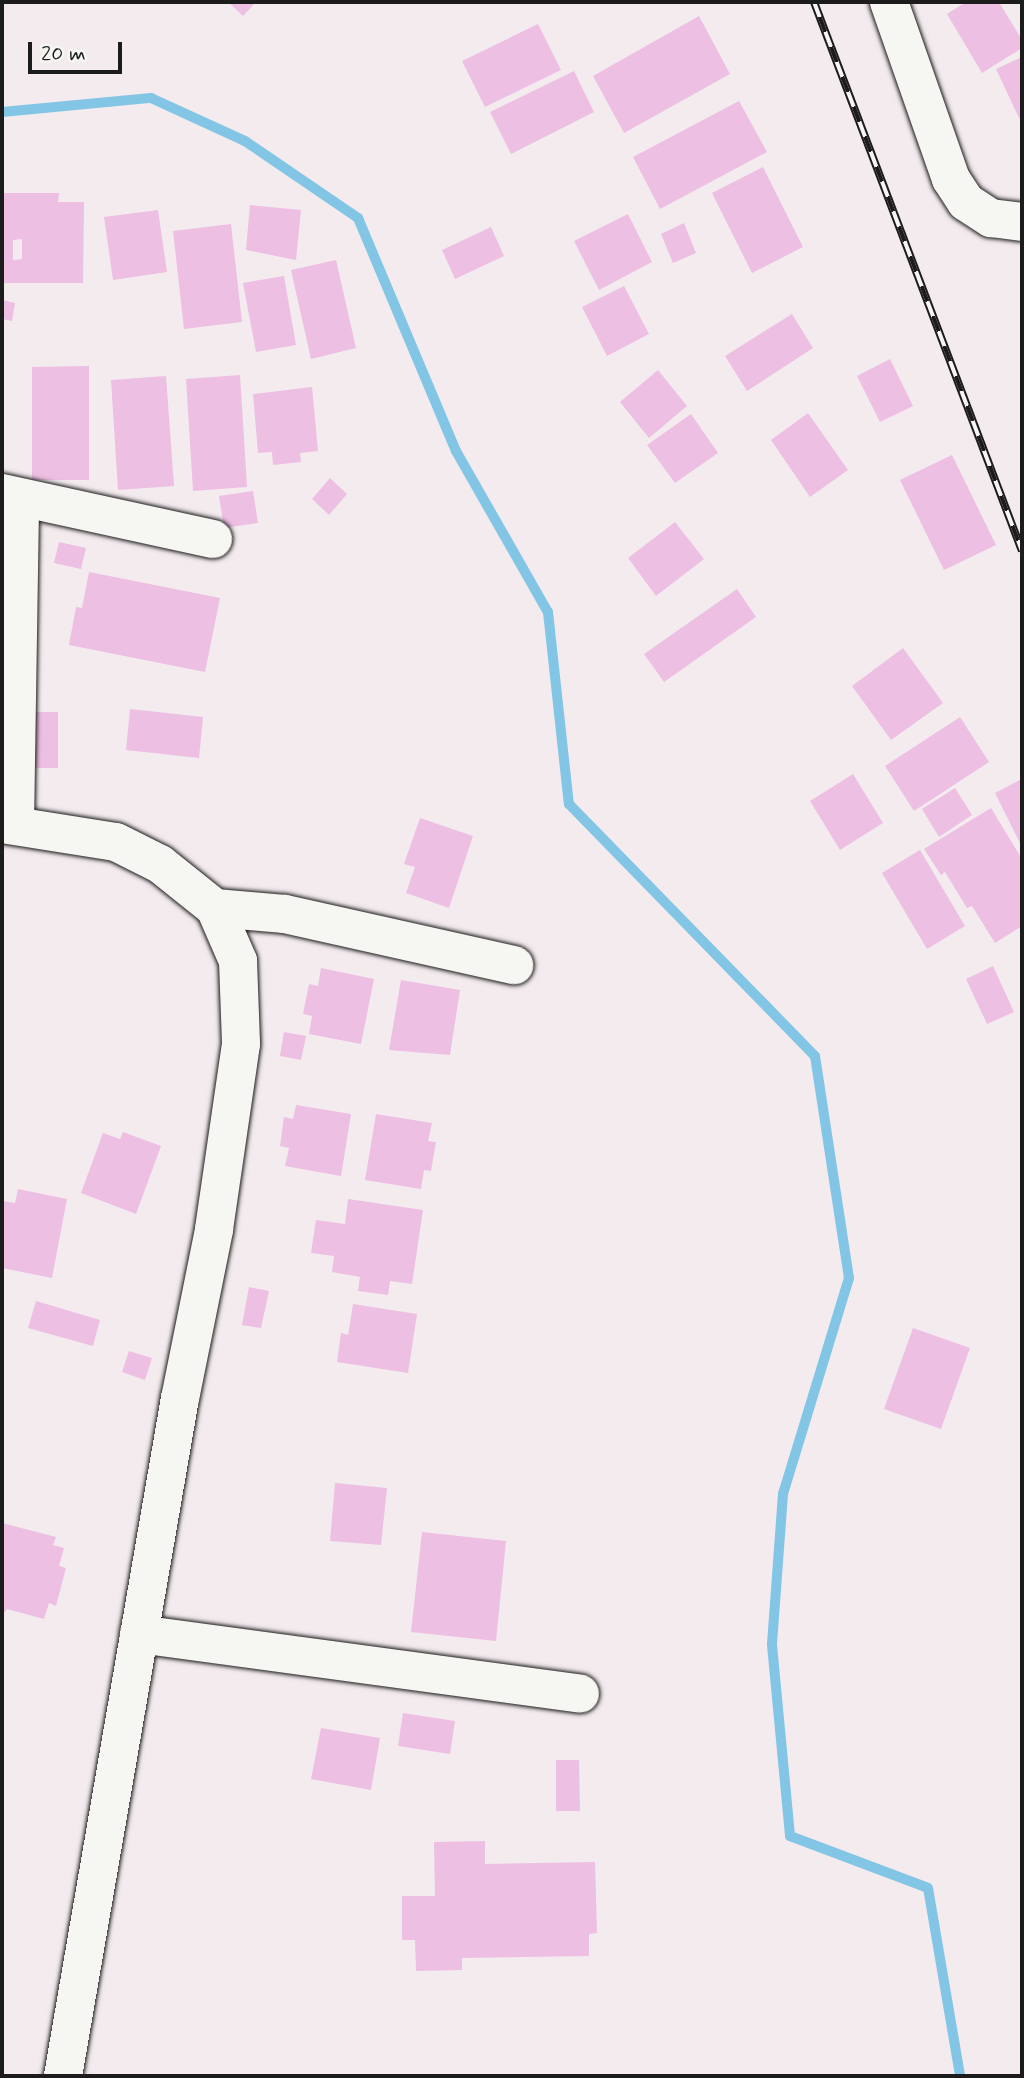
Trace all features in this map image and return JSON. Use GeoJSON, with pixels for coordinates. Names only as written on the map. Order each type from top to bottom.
{"type":"FeatureCollection","features":[{"type":"Feature","properties":{"kind":"street"},"geometry":{"type":"LineString","coordinates":[[889,2],[951,179],[966,202],[991,218],[1022,222]]}},
{"type":"Feature","properties":{"kind":"street"},"geometry":{"type":"LineString","coordinates":[[63,2076],[139,1633],[214,1230],[241,1044],[237,961],[215,908],[160,864],[116,842],[8,824],[11,496],[213,539]]}},
{"type":"Feature","properties":{"kind":"street"},"geometry":{"type":"LineString","coordinates":[[215,908],[285,914],[514,965]]}},
{"type":"Feature","properties":{"kind":"street"},"geometry":{"type":"LineString","coordinates":[[139,1633],[580,1694]]}},
{"type":"Feature","properties":{"kind":"building"},"geometry":{"type":"Polygon","coordinates":[[[228,2],[256,2],[243,16],[228,2]]]}},
{"type":"Feature","properties":{"kind":"building"},"geometry":{"type":"Polygon","coordinates":[[[966,2],[999,2],[1022,40],[1022,48],[982,73],[947,14],[966,2]]]}},
{"type":"Feature","properties":{"kind":"building"},"geometry":{"type":"Polygon","coordinates":[[[699,16],[730,74],[624,133],[593,76],[699,16]]]}},
{"type":"Feature","properties":{"kind":"building"},"geometry":{"type":"Polygon","coordinates":[[[538,24],[561,70],[485,107],[462,61],[538,24]]]}},
{"type":"Feature","properties":{"kind":"building"},"geometry":{"type":"Polygon","coordinates":[[[1022,57],[1022,116],[1019,118],[996,69],[1022,57]]]}},
{"type":"Feature","properties":{"kind":"building"},"geometry":{"type":"Polygon","coordinates":[[[574,71],[594,112],[511,154],[490,112],[574,71]]]}},
{"type":"Feature","properties":{"kind":"building"},"geometry":{"type":"Polygon","coordinates":[[[739,101],[767,152],[660,209],[633,157],[739,101]]]}},
{"type":"Feature","properties":{"kind":"building"},"geometry":{"type":"Polygon","coordinates":[[[763,167],[803,247],[752,273],[712,193],[763,167]]]}},
{"type":"Feature","properties":{"kind":"building"},"geometry":{"type":"Polygon","coordinates":[[[2,193],[59,193],[58,202],[84,202],[83,283],[2,283],[2,193]],[[22,239],[13,240],[13,260],[22,259],[22,239]]]}},
{"type":"Feature","properties":{"kind":"building"},"geometry":{"type":"Polygon","coordinates":[[[250,205],[301,210],[296,260],[246,250],[250,205]]]}},
{"type":"Feature","properties":{"kind":"building"},"geometry":{"type":"Polygon","coordinates":[[[158,210],[167,272],[113,280],[104,217],[158,210]]]}},
{"type":"Feature","properties":{"kind":"building"},"geometry":{"type":"Polygon","coordinates":[[[628,214],[652,262],[599,290],[574,241],[628,214]]]}},
{"type":"Feature","properties":{"kind":"building"},"geometry":{"type":"Polygon","coordinates":[[[684,223],[696,253],[673,263],[661,234],[684,223]]]}},
{"type":"Feature","properties":{"kind":"building"},"geometry":{"type":"Polygon","coordinates":[[[231,224],[242,322],[184,329],[173,231],[231,224]]]}},
{"type":"Feature","properties":{"kind":"building"},"geometry":{"type":"Polygon","coordinates":[[[491,227],[504,256],[455,279],[442,250],[491,227]]]}},
{"type":"Feature","properties":{"kind":"building"},"geometry":{"type":"Polygon","coordinates":[[[336,260],[356,348],[311,359],[291,270],[336,260]]]}},
{"type":"Feature","properties":{"kind":"building"},"geometry":{"type":"Polygon","coordinates":[[[284,276],[296,345],[256,352],[243,283],[284,276]]]}},
{"type":"Feature","properties":{"kind":"building"},"geometry":{"type":"Polygon","coordinates":[[[624,286],[649,334],[607,356],[582,307],[624,286]]]}},
{"type":"Feature","properties":{"kind":"building"},"geometry":{"type":"Polygon","coordinates":[[[2,300],[15,303],[12,321],[2,319],[2,300]]]}},
{"type":"Feature","properties":{"kind":"building"},"geometry":{"type":"Polygon","coordinates":[[[792,314],[813,348],[747,391],[725,356],[792,314]]]}},
{"type":"Feature","properties":{"kind":"building"},"geometry":{"type":"Polygon","coordinates":[[[890,359],[913,406],[880,422],[857,376],[890,359]]]}},
{"type":"Feature","properties":{"kind":"building"},"geometry":{"type":"Polygon","coordinates":[[[89,366],[89,480],[32,480],[32,367],[89,366]]]}},
{"type":"Feature","properties":{"kind":"building"},"geometry":{"type":"Polygon","coordinates":[[[658,370],[687,406],[649,438],[620,402],[658,370]]]}},
{"type":"Feature","properties":{"kind":"building"},"geometry":{"type":"Polygon","coordinates":[[[240,375],[247,487],[193,491],[186,379],[240,375]]]}},
{"type":"Feature","properties":{"kind":"building"},"geometry":{"type":"Polygon","coordinates":[[[166,376],[174,486],[118,490],[111,380],[166,376]]]}},
{"type":"Feature","properties":{"kind":"building"},"geometry":{"type":"Polygon","coordinates":[[[312,387],[318,451],[300,453],[301,462],[273,465],[272,452],[258,453],[253,394],[312,387]]]}},
{"type":"Feature","properties":{"kind":"building"},"geometry":{"type":"Polygon","coordinates":[[[808,413],[848,470],[810,497],[771,440],[808,413]]]}},
{"type":"Feature","properties":{"kind":"building"},"geometry":{"type":"Polygon","coordinates":[[[691,414],[718,453],[675,483],[647,445],[691,414]]]}},
{"type":"Feature","properties":{"kind":"building"},"geometry":{"type":"Polygon","coordinates":[[[952,455],[996,545],[944,570],[900,480],[952,455]]]}},
{"type":"Feature","properties":{"kind":"building"},"geometry":{"type":"Polygon","coordinates":[[[330,478],[347,494],[329,515],[312,499],[330,478]]]}},
{"type":"Feature","properties":{"kind":"building"},"geometry":{"type":"Polygon","coordinates":[[[253,491],[258,523],[224,528],[219,496],[253,491]]]}},
{"type":"Feature","properties":{"kind":"building"},"geometry":{"type":"Polygon","coordinates":[[[675,522],[704,559],[656,596],[628,558],[675,522]]]}},
{"type":"Feature","properties":{"kind":"building"},"geometry":{"type":"Polygon","coordinates":[[[59,542],[86,548],[81,569],[54,563],[59,542]]]}},
{"type":"Feature","properties":{"kind":"building"},"geometry":{"type":"Polygon","coordinates":[[[89,572],[220,598],[205,672],[69,645],[76,607],[82,608],[89,572]]]}},
{"type":"Feature","properties":{"kind":"building"},"geometry":{"type":"Polygon","coordinates":[[[737,589],[756,617],[664,682],[644,654],[737,589]]]}},
{"type":"Feature","properties":{"kind":"building"},"geometry":{"type":"Polygon","coordinates":[[[903,648],[943,703],[891,740],[852,686],[903,648]]]}},
{"type":"Feature","properties":{"kind":"building"},"geometry":{"type":"Polygon","coordinates":[[[130,709],[203,717],[199,758],[126,750],[130,709]]]}},
{"type":"Feature","properties":{"kind":"building"},"geometry":{"type":"Polygon","coordinates":[[[35,712],[58,712],[58,768],[35,768],[35,712]]]}},
{"type":"Feature","properties":{"kind":"building"},"geometry":{"type":"Polygon","coordinates":[[[960,717],[989,762],[914,811],[885,766],[960,717]]]}},
{"type":"Feature","properties":{"kind":"building"},"geometry":{"type":"Polygon","coordinates":[[[853,774],[883,823],[840,850],[810,801],[853,774]]]}},
{"type":"Feature","properties":{"kind":"building"},"geometry":{"type":"Polygon","coordinates":[[[1022,779],[1022,847],[995,793],[1022,779]]]}},
{"type":"Feature","properties":{"kind":"building"},"geometry":{"type":"Polygon","coordinates":[[[955,788],[972,815],[939,837],[922,809],[955,788]]]}},
{"type":"Feature","properties":{"kind":"building"},"geometry":{"type":"Polygon","coordinates":[[[991,808],[1022,859],[1022,926],[995,943],[972,906],[967,908],[945,872],[941,875],[924,849],[991,808]]]}},
{"type":"Feature","properties":{"kind":"building"},"geometry":{"type":"Polygon","coordinates":[[[420,818],[473,836],[449,908],[406,893],[415,867],[404,864],[420,818]]]}},
{"type":"Feature","properties":{"kind":"building"},"geometry":{"type":"Polygon","coordinates":[[[920,850],[965,926],[927,949],[882,873],[920,850]]]}},
{"type":"Feature","properties":{"kind":"building"},"geometry":{"type":"Polygon","coordinates":[[[993,966],[1014,1012],[987,1024],[966,979],[993,966]]]}},
{"type":"Feature","properties":{"kind":"building"},"geometry":{"type":"Polygon","coordinates":[[[321,968],[374,979],[361,1044],[309,1034],[312,1016],[303,1014],[309,984],[318,986],[321,968]]]}},
{"type":"Feature","properties":{"kind":"building"},"geometry":{"type":"Polygon","coordinates":[[[401,980],[460,990],[450,1055],[389,1050],[401,980]]]}},
{"type":"Feature","properties":{"kind":"building"},"geometry":{"type":"Polygon","coordinates":[[[284,1032],[306,1036],[301,1060],[280,1056],[284,1032]]]}},
{"type":"Feature","properties":{"kind":"building"},"geometry":{"type":"Polygon","coordinates":[[[296,1105],[351,1114],[341,1176],[285,1166],[289,1148],[280,1146],[284,1117],[293,1119],[296,1105]]]}},
{"type":"Feature","properties":{"kind":"building"},"geometry":{"type":"Polygon","coordinates":[[[376,1114],[432,1123],[428,1141],[436,1142],[431,1171],[424,1170],[421,1189],[365,1180],[376,1114]]]}},
{"type":"Feature","properties":{"kind":"building"},"geometry":{"type":"Polygon","coordinates":[[[123,1132],[161,1146],[136,1214],[81,1193],[103,1133],[120,1139],[123,1132]]]}},
{"type":"Feature","properties":{"kind":"building"},"geometry":{"type":"Polygon","coordinates":[[[18,1189],[67,1199],[52,1278],[2,1268],[2,1201],[15,1203],[18,1189]]]}},
{"type":"Feature","properties":{"kind":"building"},"geometry":{"type":"Polygon","coordinates":[[[348,1199],[423,1210],[412,1284],[390,1281],[388,1295],[358,1291],[360,1277],[332,1272],[334,1256],[311,1253],[316,1220],[345,1224],[348,1199]]]}},
{"type":"Feature","properties":{"kind":"building"},"geometry":{"type":"Polygon","coordinates":[[[249,1287],[269,1291],[261,1328],[242,1325],[249,1287]]]}},
{"type":"Feature","properties":{"kind":"building"},"geometry":{"type":"Polygon","coordinates":[[[36,1301],[100,1320],[93,1346],[28,1328],[36,1301]]]}},
{"type":"Feature","properties":{"kind":"building"},"geometry":{"type":"Polygon","coordinates":[[[353,1304],[417,1314],[408,1373],[337,1362],[341,1333],[348,1335],[353,1304]]]}},
{"type":"Feature","properties":{"kind":"building"},"geometry":{"type":"Polygon","coordinates":[[[913,1328],[970,1348],[941,1429],[884,1409],[913,1328]]]}},
{"type":"Feature","properties":{"kind":"building"},"geometry":{"type":"Polygon","coordinates":[[[129,1351],[152,1358],[145,1380],[122,1372],[129,1351]]]}},
{"type":"Feature","properties":{"kind":"building"},"geometry":{"type":"Polygon","coordinates":[[[335,1483],[387,1488],[381,1545],[330,1541],[335,1483]]]}},
{"type":"Feature","properties":{"kind":"building"},"geometry":{"type":"Polygon","coordinates":[[[2,1523],[56,1537],[53,1545],[64,1548],[59,1566],[66,1568],[56,1606],[49,1603],[44,1619],[7,1609],[2,1616],[2,1523]]]}},
{"type":"Feature","properties":{"kind":"building"},"geometry":{"type":"Polygon","coordinates":[[[422,1532],[506,1541],[496,1641],[411,1632],[422,1532]]]}},
{"type":"Feature","properties":{"kind":"building"},"geometry":{"type":"Polygon","coordinates":[[[403,1713],[455,1721],[450,1754],[398,1746],[403,1713]]]}},
{"type":"Feature","properties":{"kind":"building"},"geometry":{"type":"Polygon","coordinates":[[[321,1728],[380,1738],[371,1790],[311,1779],[321,1728]]]}},
{"type":"Feature","properties":{"kind":"building"},"geometry":{"type":"Polygon","coordinates":[[[556,1760],[579,1760],[580,1811],[556,1811],[556,1760]]]}},
{"type":"Feature","properties":{"kind":"building"},"geometry":{"type":"Polygon","coordinates":[[[485,1841],[485,1864],[595,1862],[597,1933],[589,1934],[589,1956],[462,1958],[462,1970],[416,1971],[415,1940],[402,1940],[402,1896],[435,1896],[434,1842],[485,1841]]]}},
{"type":"Feature","properties":{"kind":"waterway"},"geometry":{"type":"LineString","coordinates":[[2,112],[151,98],[245,141],[358,218],[456,451],[548,612],[569,804],[815,1056],[849,1278],[783,1494],[772,1645],[790,1836],[928,1888],[960,2076]]}},
{"type":"Feature","properties":{"kind":"railway"},"geometry":{"type":"LineString","coordinates":[[814,2],[1022,551]]}}]}
